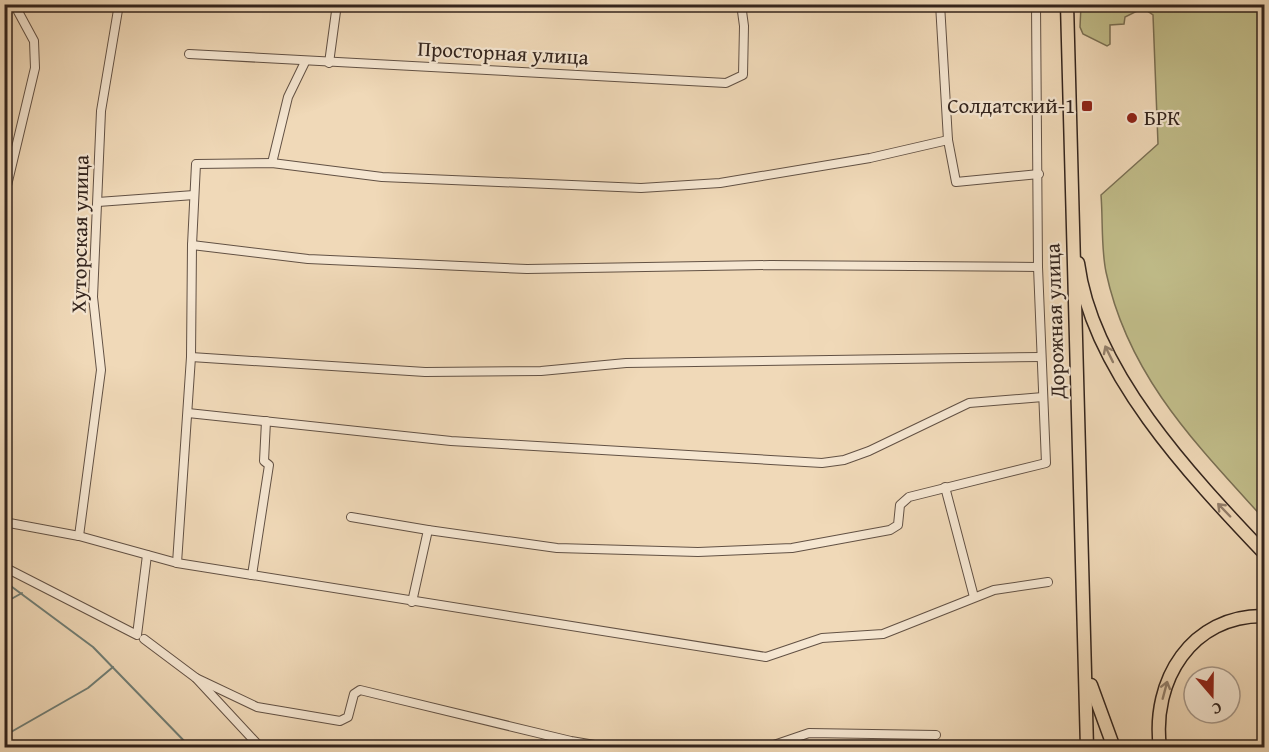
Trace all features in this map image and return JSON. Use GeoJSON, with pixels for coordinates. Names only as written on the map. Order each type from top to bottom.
{"type":"FeatureCollection","features":[{"type":"Feature","properties":{"kind":"main road","name":"Дорожная улица"},"geometry":{"type":"LineString","coordinates":[[1067,4],[1071,216],[1085,636]]}},
{"type":"Feature","properties":{"kind":"main road"},"geometry":{"type":"LineString","coordinates":[[1071,216],[1085,299],[1113,362],[1145,414],[1195,480],[1264,553]]}},
{"type":"Feature","properties":{"kind":"main road"},"geometry":{"type":"LineString","coordinates":[[1160,747],[1160,714],[1164,689],[1174,665],[1188,647],[1211,630],[1239,619],[1264,616]]}},
{"type":"Feature","properties":{"kind":"main road"},"geometry":{"type":"LineString","coordinates":[[1085,636],[1087,747]]}},
{"type":"Feature","properties":{"kind":"main road"},"geometry":{"type":"LineString","coordinates":[[1085,636],[1093,693],[1114,747]]}},
{"type":"Feature","properties":{"kind":"street"},"geometry":{"type":"LineString","coordinates":[[4,198],[35,68],[34,42],[14,4]]}},
{"type":"Feature","properties":{"kind":"street","name":"Хуторская улица"},"geometry":{"type":"LineString","coordinates":[[79,536],[101,370],[93,297],[101,111],[119,4]]}},
{"type":"Feature","properties":{"kind":"street"},"geometry":{"type":"LineString","coordinates":[[329,63],[337,4]]}},
{"type":"Feature","properties":{"kind":"street","name":"Просторная улица"},"geometry":{"type":"LineString","coordinates":[[189,54],[726,83],[743,75],[744,27],[741,4]]}},
{"type":"Feature","properties":{"kind":"street"},"geometry":{"type":"LineString","coordinates":[[940,4],[948,140],[956,182],[1039,174]]}},
{"type":"Feature","properties":{"kind":"street"},"geometry":{"type":"LineString","coordinates":[[351,517],[557,548],[698,552],[792,548],[890,530],[898,525],[900,505],[903,501],[945,487],[1047,463],[1038,267],[1036,4]]}},
{"type":"Feature","properties":{"kind":"street"},"geometry":{"type":"LineString","coordinates":[[272,163],[288,97],[305,62]]}},
{"type":"Feature","properties":{"kind":"street"},"geometry":{"type":"LineString","coordinates":[[177,563],[191,357],[192,245],[196,164],[272,163],[382,177],[641,188],[720,183],[870,158],[948,140]]}},
{"type":"Feature","properties":{"kind":"street"},"geometry":{"type":"LineString","coordinates":[[98,202],[195,195]]}},
{"type":"Feature","properties":{"kind":"street"},"geometry":{"type":"LineString","coordinates":[[192,245],[308,259],[527,269],[770,265],[1038,267]]}},
{"type":"Feature","properties":{"kind":"street"},"geometry":{"type":"LineString","coordinates":[[191,357],[425,372],[541,371],[626,363],[1041,357]]}},
{"type":"Feature","properties":{"kind":"street"},"geometry":{"type":"LineString","coordinates":[[188,413],[451,441],[822,463],[844,460],[868,451],[969,403],[1043,397]]}},
{"type":"Feature","properties":{"kind":"street"},"geometry":{"type":"LineString","coordinates":[[252,575],[269,465],[264,460],[266,422]]}},
{"type":"Feature","properties":{"kind":"street"},"geometry":{"type":"LineString","coordinates":[[945,487],[974,597]]}},
{"type":"Feature","properties":{"kind":"street"},"geometry":{"type":"LineString","coordinates":[[4,522],[79,536],[177,563],[765,657],[822,638],[883,634],[994,590],[1048,582]]}},
{"type":"Feature","properties":{"kind":"street"},"geometry":{"type":"LineString","coordinates":[[412,602],[428,530]]}},
{"type":"Feature","properties":{"kind":"street"},"geometry":{"type":"LineString","coordinates":[[4,567],[137,635],[147,555]]}},
{"type":"Feature","properties":{"kind":"street"},"geometry":{"type":"LineString","coordinates":[[144,639],[196,678],[261,747]]}},
{"type":"Feature","properties":{"kind":"street"},"geometry":{"type":"LineString","coordinates":[[196,678],[257,707],[340,721],[348,717],[354,694],[360,690],[571,741],[612,747]]}},
{"type":"Feature","properties":{"kind":"street"},"geometry":{"type":"LineString","coordinates":[[765,747],[808,733],[936,735]]}},
{"type":"Feature","properties":{"kind":"shaded area"},"geometry":{"type":"Polygon","coordinates":[[[1081,5],[1264,5],[1264,519],[1190,435],[1168,406],[1130,344],[1116,309],[1104,263],[1101,195],[1158,144],[1153,15],[1143,8],[1125,17],[1124,24],[1110,25],[1110,44],[1107,46],[1083,34],[1080,27],[1081,5]]]}},
{"type":"Feature","properties":{"kind":"waterway"},"geometry":{"type":"LineString","coordinates":[[4,581],[93,647],[191,748]]}},
{"type":"Feature","properties":{"kind":"waterway"},"geometry":{"type":"LineString","coordinates":[[4,603],[22,593]]}},
{"type":"Feature","properties":{"kind":"waterway"},"geometry":{"type":"LineString","coordinates":[[4,736],[88,688],[113,667]]}},
{"type":"Feature","properties":{"kind":"place","name":"Солдатский-1"},"geometry":{"type":"Point","coordinates":[1087,106]}},
{"type":"Feature","properties":{"kind":"place","name":"БРК"},"geometry":{"type":"Point","coordinates":[1132,118]}}]}
